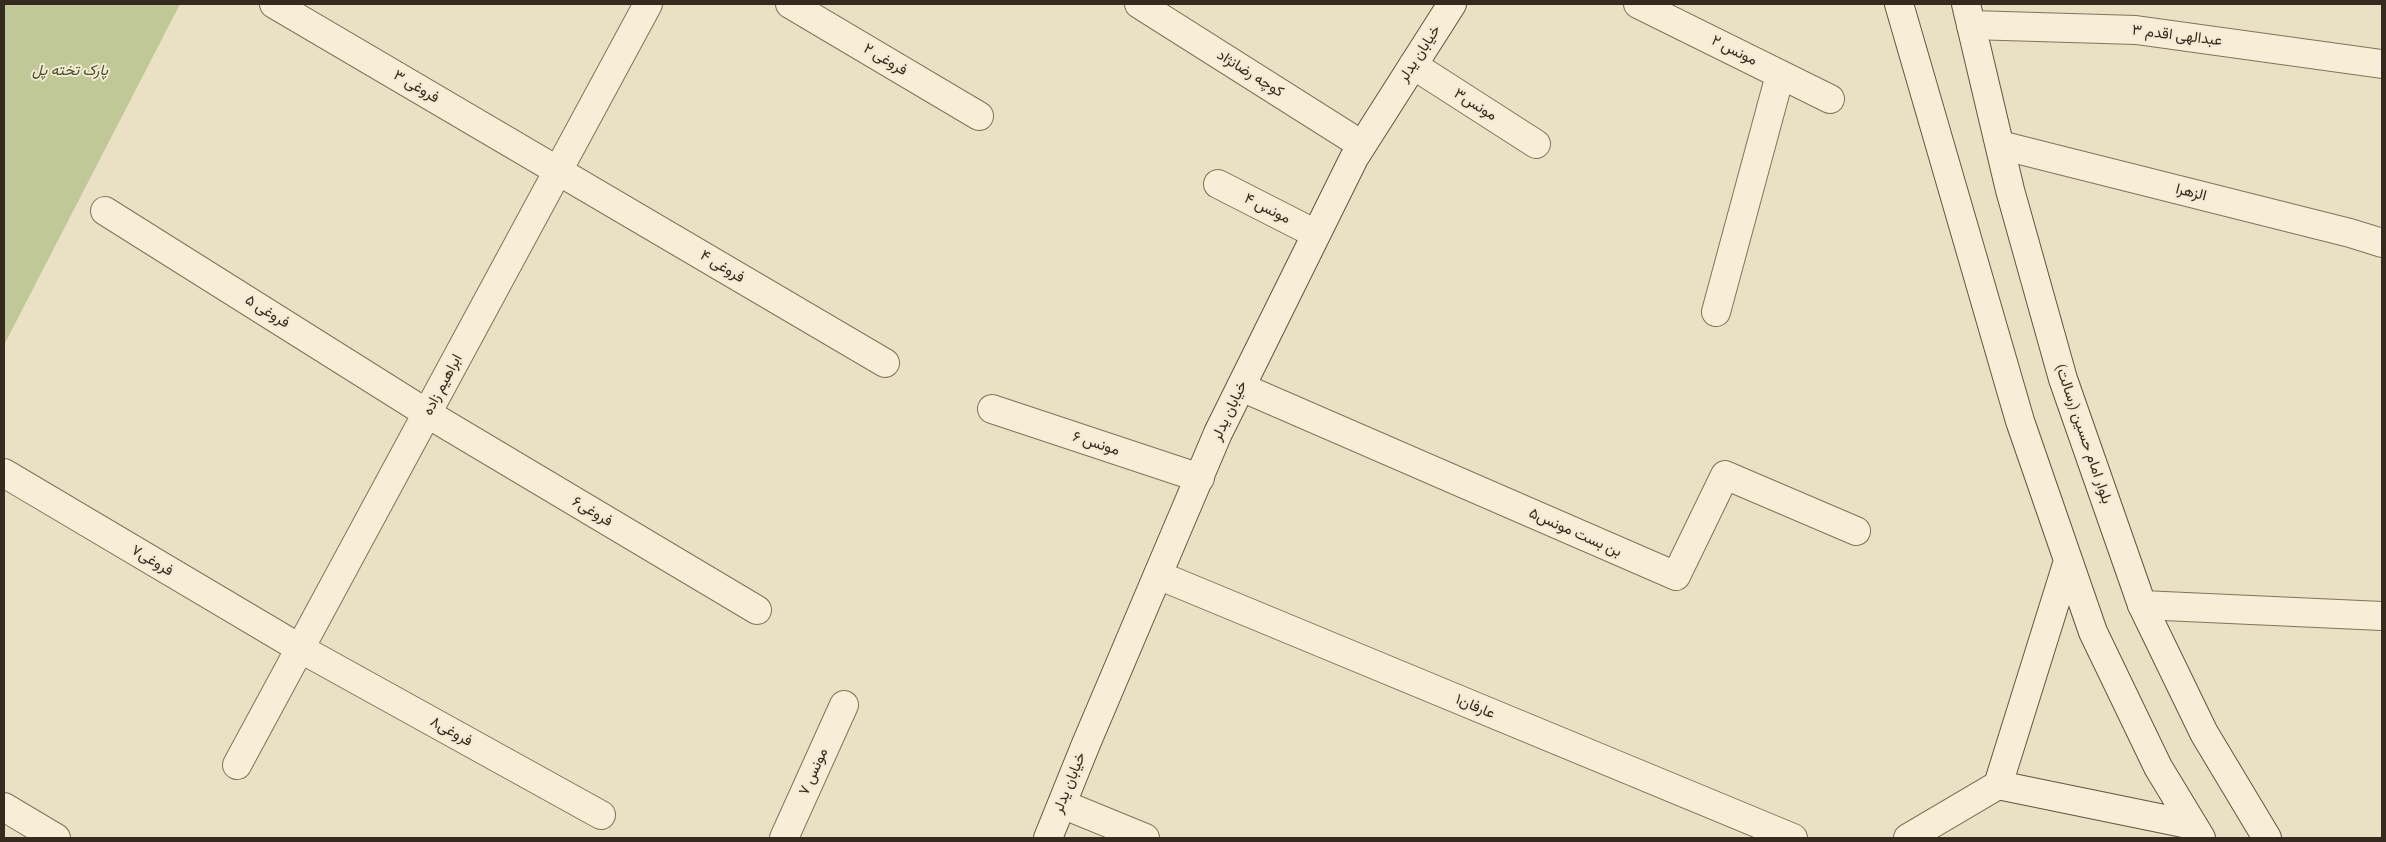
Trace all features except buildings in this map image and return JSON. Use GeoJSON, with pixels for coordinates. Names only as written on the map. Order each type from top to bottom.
{"type":"FeatureCollection","features":[{"type":"Feature","properties":{"kind":"street","name":"فروغی ۳"},"geometry":{"type":"LineString","coordinates":[[274,4],[558,170]]}},
{"type":"Feature","properties":{"kind":"street","name":"ابراهیم زاده"},"geometry":{"type":"LineString","coordinates":[[237,765],[648,4]]}},
{"type":"Feature","properties":{"kind":"street","name":"فروغی ۲"},"geometry":{"type":"LineString","coordinates":[[790,4],[979,116]]}},
{"type":"Feature","properties":{"kind":"street","name":"کوچه رضانژاد"},"geometry":{"type":"LineString","coordinates":[[1139,4],[1362,144]]}},
{"type":"Feature","properties":{"kind":"street","name":"خیابان یدلر"},"geometry":{"type":"LineString","coordinates":[[1048,838],[1158,575],[1241,387],[1362,144],[1452,4]]}},
{"type":"Feature","properties":{"kind":"street","name":"مونس ۲"},"geometry":{"type":"LineString","coordinates":[[1638,4],[1830,99]]}},
{"type":"Feature","properties":{"kind":"street"},"geometry":{"type":"LineString","coordinates":[[1899,4],[2020,421],[2093,632],[2158,767],[2197,832]]}},
{"type":"Feature","properties":{"kind":"street","name":"عبدالهی اقدم ۳"},"geometry":{"type":"LineString","coordinates":[[1969,14],[2006,15],[2136,30],[2382,64]]}},
{"type":"Feature","properties":{"kind":"street","name":"بلوار امام حسین (رسالت)"},"geometry":{"type":"LineString","coordinates":[[1969,14],[2000,145],[2063,379],[2142,605],[2204,733],[2266,838]]}},
{"type":"Feature","properties":{"kind":"street","name":"مونس۳"},"geometry":{"type":"LineString","coordinates":[[1413,65],[1536,144]]}},
{"type":"Feature","properties":{"kind":"street"},"geometry":{"type":"LineString","coordinates":[[1716,312],[1780,75]]}},
{"type":"Feature","properties":{"kind":"street","name":"الزهرا"},"geometry":{"type":"LineString","coordinates":[[2000,145],[2350,233],[2382,243]]}},
{"type":"Feature","properties":{"kind":"street","name":"فروغی ۴"},"geometry":{"type":"LineString","coordinates":[[558,170],[885,363]]}},
{"type":"Feature","properties":{"kind":"street","name":"مونس ۴"},"geometry":{"type":"LineString","coordinates":[[1218,184],[1316,234]]}},
{"type":"Feature","properties":{"kind":"street","name":"فروغی ۵"},"geometry":{"type":"LineString","coordinates":[[106,211],[428,414]]}},
{"type":"Feature","properties":{"kind":"street","name":"بن بست مونس۵"},"geometry":{"type":"LineString","coordinates":[[1241,387],[1676,576],[1726,475],[1856,531]]}},
{"type":"Feature","properties":{"kind":"street","name":"مونس ۶"},"geometry":{"type":"LineString","coordinates":[[992,409],[1200,478]]}},
{"type":"Feature","properties":{"kind":"street","name":"فروغی۶"},"geometry":{"type":"LineString","coordinates":[[428,414],[757,610]]}},
{"type":"Feature","properties":{"kind":"street","name":"فروغی۷"},"geometry":{"type":"LineString","coordinates":[[4,473],[301,649]]}},
{"type":"Feature","properties":{"kind":"street"},"geometry":{"type":"LineString","coordinates":[[1908,838],[1998,785],[2068,561]]}},
{"type":"Feature","properties":{"kind":"street","name":"عارفان۱"},"geometry":{"type":"LineString","coordinates":[[1158,575],[1793,838]]}},
{"type":"Feature","properties":{"kind":"street"},"geometry":{"type":"LineString","coordinates":[[2142,605],[2382,616]]}},
{"type":"Feature","properties":{"kind":"street","name":"فروغی۸"},"geometry":{"type":"LineString","coordinates":[[301,649],[601,815]]}},
{"type":"Feature","properties":{"kind":"street","name":"مونس ۷"},"geometry":{"type":"LineString","coordinates":[[784,838],[844,705]]}},
{"type":"Feature","properties":{"kind":"street"},"geometry":{"type":"LineString","coordinates":[[1998,785],[2197,832]]}},
{"type":"Feature","properties":{"kind":"street"},"geometry":{"type":"LineString","coordinates":[[1062,804],[1145,838]]}},
{"type":"Feature","properties":{"kind":"street"},"geometry":{"type":"LineString","coordinates":[[4,807],[56,838]]}},
{"type":"Feature","properties":{"kind":"green space","name":"پارک تخته پل"},"geometry":{"type":"Polygon","coordinates":[[[4,4],[180,4],[4,345],[4,4]]]}}]}
